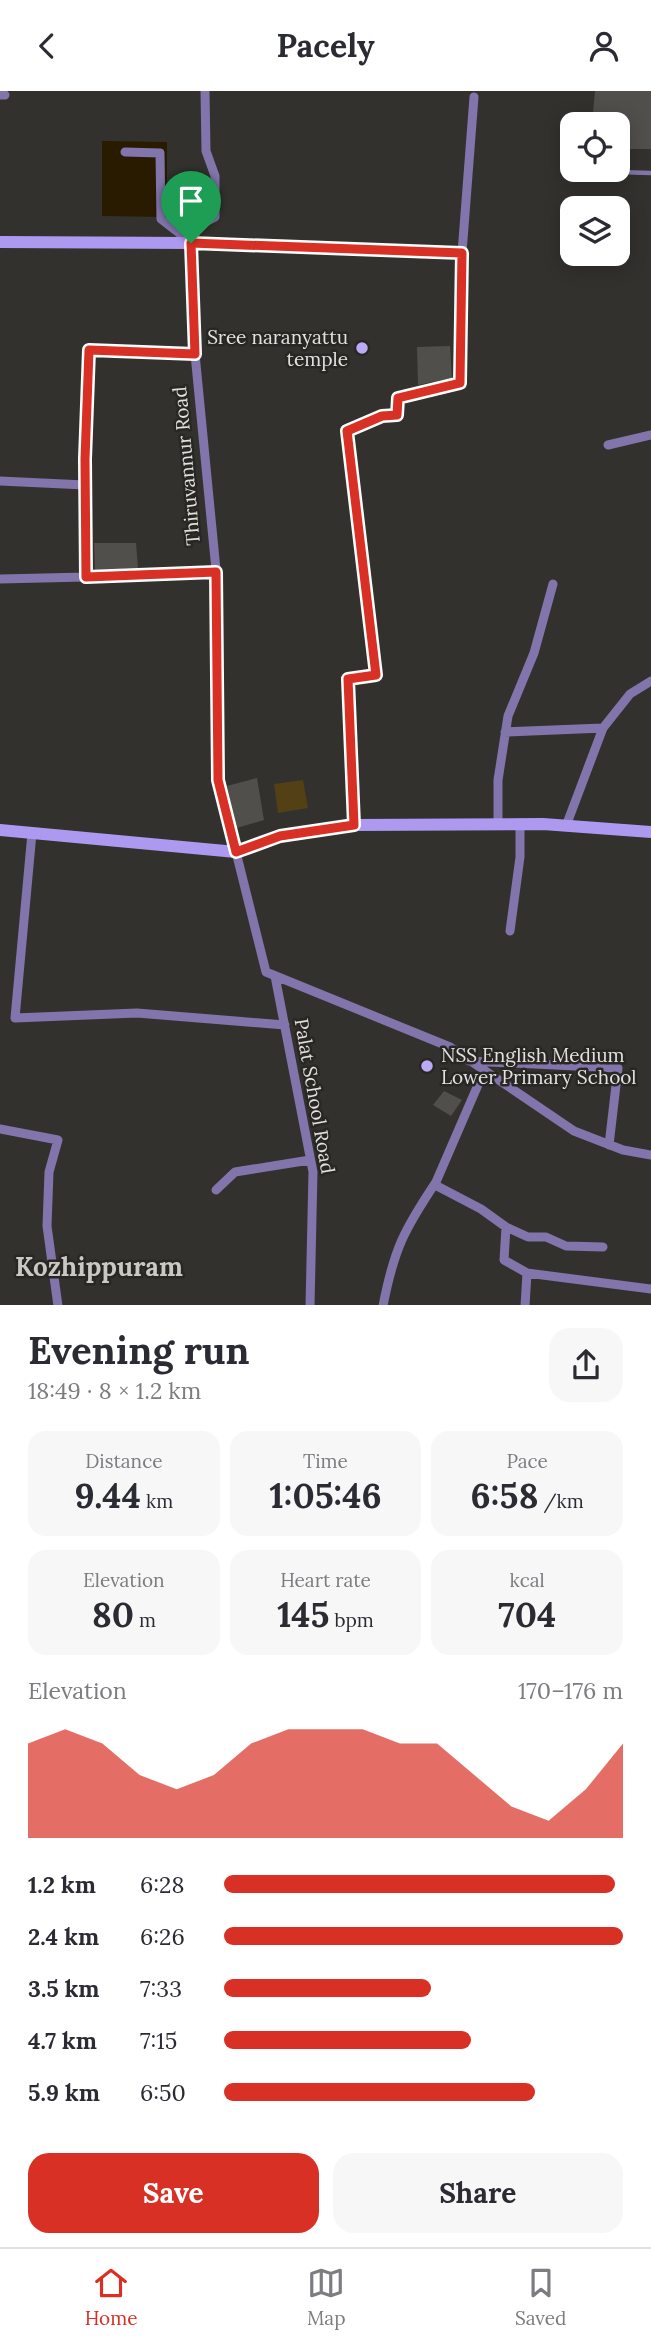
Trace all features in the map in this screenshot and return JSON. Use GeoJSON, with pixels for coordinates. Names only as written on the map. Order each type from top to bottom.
{"type":"FeatureCollection","features":[{"type":"Feature","properties":{"kind":"main road"},"geometry":{"type":"LineString","coordinates":[[0,242],[191,243],[462,253]]}},
{"type":"Feature","properties":{"kind":"main road"},"geometry":{"type":"LineString","coordinates":[[0,829],[236,852],[280,836],[354,825],[566,826],[651,832]]}},
{"type":"Feature","properties":{"kind":"street"},"geometry":{"type":"LineString","coordinates":[[125,152],[160,153],[161,219],[191,243],[198,226],[215,217],[215,176],[206,151],[205,91]]}},
{"type":"Feature","properties":{"kind":"street"},"geometry":{"type":"LineString","coordinates":[[354,825],[348,679],[376,675],[347,431],[382,416],[397,415],[398,398],[460,383],[462,253],[474,97]]}},
{"type":"Feature","properties":{"kind":"street","name":"Thiruvannur Road"},"geometry":{"type":"LineString","coordinates":[[191,243],[195,354],[216,572],[218,780],[236,852]]}},
{"type":"Feature","properties":{"kind":"street"},"geometry":{"type":"LineString","coordinates":[[86,577],[85,485],[89,350],[195,354]]}},
{"type":"Feature","properties":{"kind":"street"},"geometry":{"type":"LineString","coordinates":[[608,445],[651,435]]}},
{"type":"Feature","properties":{"kind":"street"},"geometry":{"type":"LineString","coordinates":[[0,481],[85,485]]}},
{"type":"Feature","properties":{"kind":"street"},"geometry":{"type":"LineString","coordinates":[[0,579],[216,572]]}},
{"type":"Feature","properties":{"kind":"street"},"geometry":{"type":"LineString","coordinates":[[498,825],[498,780],[505,733],[534,653],[553,584]]}},
{"type":"Feature","properties":{"kind":"street"},"geometry":{"type":"LineString","coordinates":[[566,826],[603,728],[630,694],[651,681]]}},
{"type":"Feature","properties":{"kind":"street"},"geometry":{"type":"LineString","coordinates":[[505,733],[603,728]]}},
{"type":"Feature","properties":{"kind":"street"},"geometry":{"type":"LineString","coordinates":[[510,931],[520,857],[520,825]]}},
{"type":"Feature","properties":{"kind":"street"},"geometry":{"type":"LineString","coordinates":[[32,832],[15,1018],[137,1013],[285,1025]]}},
{"type":"Feature","properties":{"kind":"street","name":"Palat School Road"},"geometry":{"type":"LineString","coordinates":[[236,852],[266,972],[275,976],[310,1160],[310,1305]]}},
{"type":"Feature","properties":{"kind":"street"},"geometry":{"type":"LineString","coordinates":[[275,976],[450,1048],[574,1131],[609,1145],[651,1155]]}},
{"type":"Feature","properties":{"kind":"street"},"geometry":{"type":"LineString","coordinates":[[469,1061],[618,1068],[609,1145]]}},
{"type":"Feature","properties":{"kind":"street"},"geometry":{"type":"LineString","coordinates":[[383,1305],[391,1261],[405,1229],[436,1182],[484,1071]]}},
{"type":"Feature","properties":{"kind":"street"},"geometry":{"type":"LineString","coordinates":[[0,1129],[58,1140],[49,1172],[47,1226],[58,1305]]}},
{"type":"Feature","properties":{"kind":"street"},"geometry":{"type":"LineString","coordinates":[[216,1189],[235,1172],[310,1160]]}},
{"type":"Feature","properties":{"kind":"street"},"geometry":{"type":"LineString","coordinates":[[436,1182],[506,1227],[528,1237],[547,1237],[566,1246],[603,1247]]}},
{"type":"Feature","properties":{"kind":"street"},"geometry":{"type":"LineString","coordinates":[[506,1227],[504,1259],[527,1273],[651,1289]]}},
{"type":"Feature","properties":{"kind":"street"},"geometry":{"type":"LineString","coordinates":[[525,1305],[527,1273]]}},
{"type":"Feature","properties":{"kind":"lane"},"geometry":{"type":"LineString","coordinates":[[630,172],[651,173]]}},
{"type":"Feature","properties":{"kind":"shaded area"},"geometry":{"type":"Polygon","coordinates":[[[102,141],[167,142],[167,217],[102,216],[102,141]]]}},
{"type":"Feature","properties":{"kind":"shaded area"},"geometry":{"type":"Polygon","coordinates":[[[303,780],[308,808],[278,813],[274,784],[303,780]]]}},
{"type":"Feature","properties":{"kind":"building"},"geometry":{"type":"Polygon","coordinates":[[[595,91],[651,91],[651,149],[630,149],[630,112],[593,112],[595,91]]]}},
{"type":"Feature","properties":{"kind":"building"},"geometry":{"type":"Polygon","coordinates":[[[450,346],[452,378],[418,385],[417,347],[450,346]]]}},
{"type":"Feature","properties":{"kind":"building"},"geometry":{"type":"Polygon","coordinates":[[[94,543],[136,543],[138,568],[95,570],[94,543]]]}},
{"type":"Feature","properties":{"kind":"building"},"geometry":{"type":"Polygon","coordinates":[[[257,778],[264,820],[237,828],[227,786],[257,778]]]}},
{"type":"Feature","properties":{"kind":"building"},"geometry":{"type":"Polygon","coordinates":[[[444,1091],[462,1100],[451,1116],[433,1105],[444,1091]]]}},
{"type":"Feature","properties":{"kind":"place","name":"Sree naranyattu temple"},"geometry":{"type":"Point","coordinates":[362,348]}},
{"type":"Feature","properties":{"kind":"place","name":"NSS English Medium Lower Primary School"},"geometry":{"type":"Point","coordinates":[427,1066]}},
{"type":"Feature","properties":{"kind":"district","name":"Kozhippuram"},"geometry":{"type":"Point","coordinates":[99,1266]}},
{"type":"Feature","properties":{"kind":"route"},"geometry":{"type":"LineString","coordinates":[[191,243],[462,253],[460,383],[398,398],[397,415],[382,416],[347,431],[376,675],[348,679],[354,825],[280,836],[236,852],[218,780],[216,572],[86,577],[85,459],[89,350],[195,354],[191,243]]}}]}
